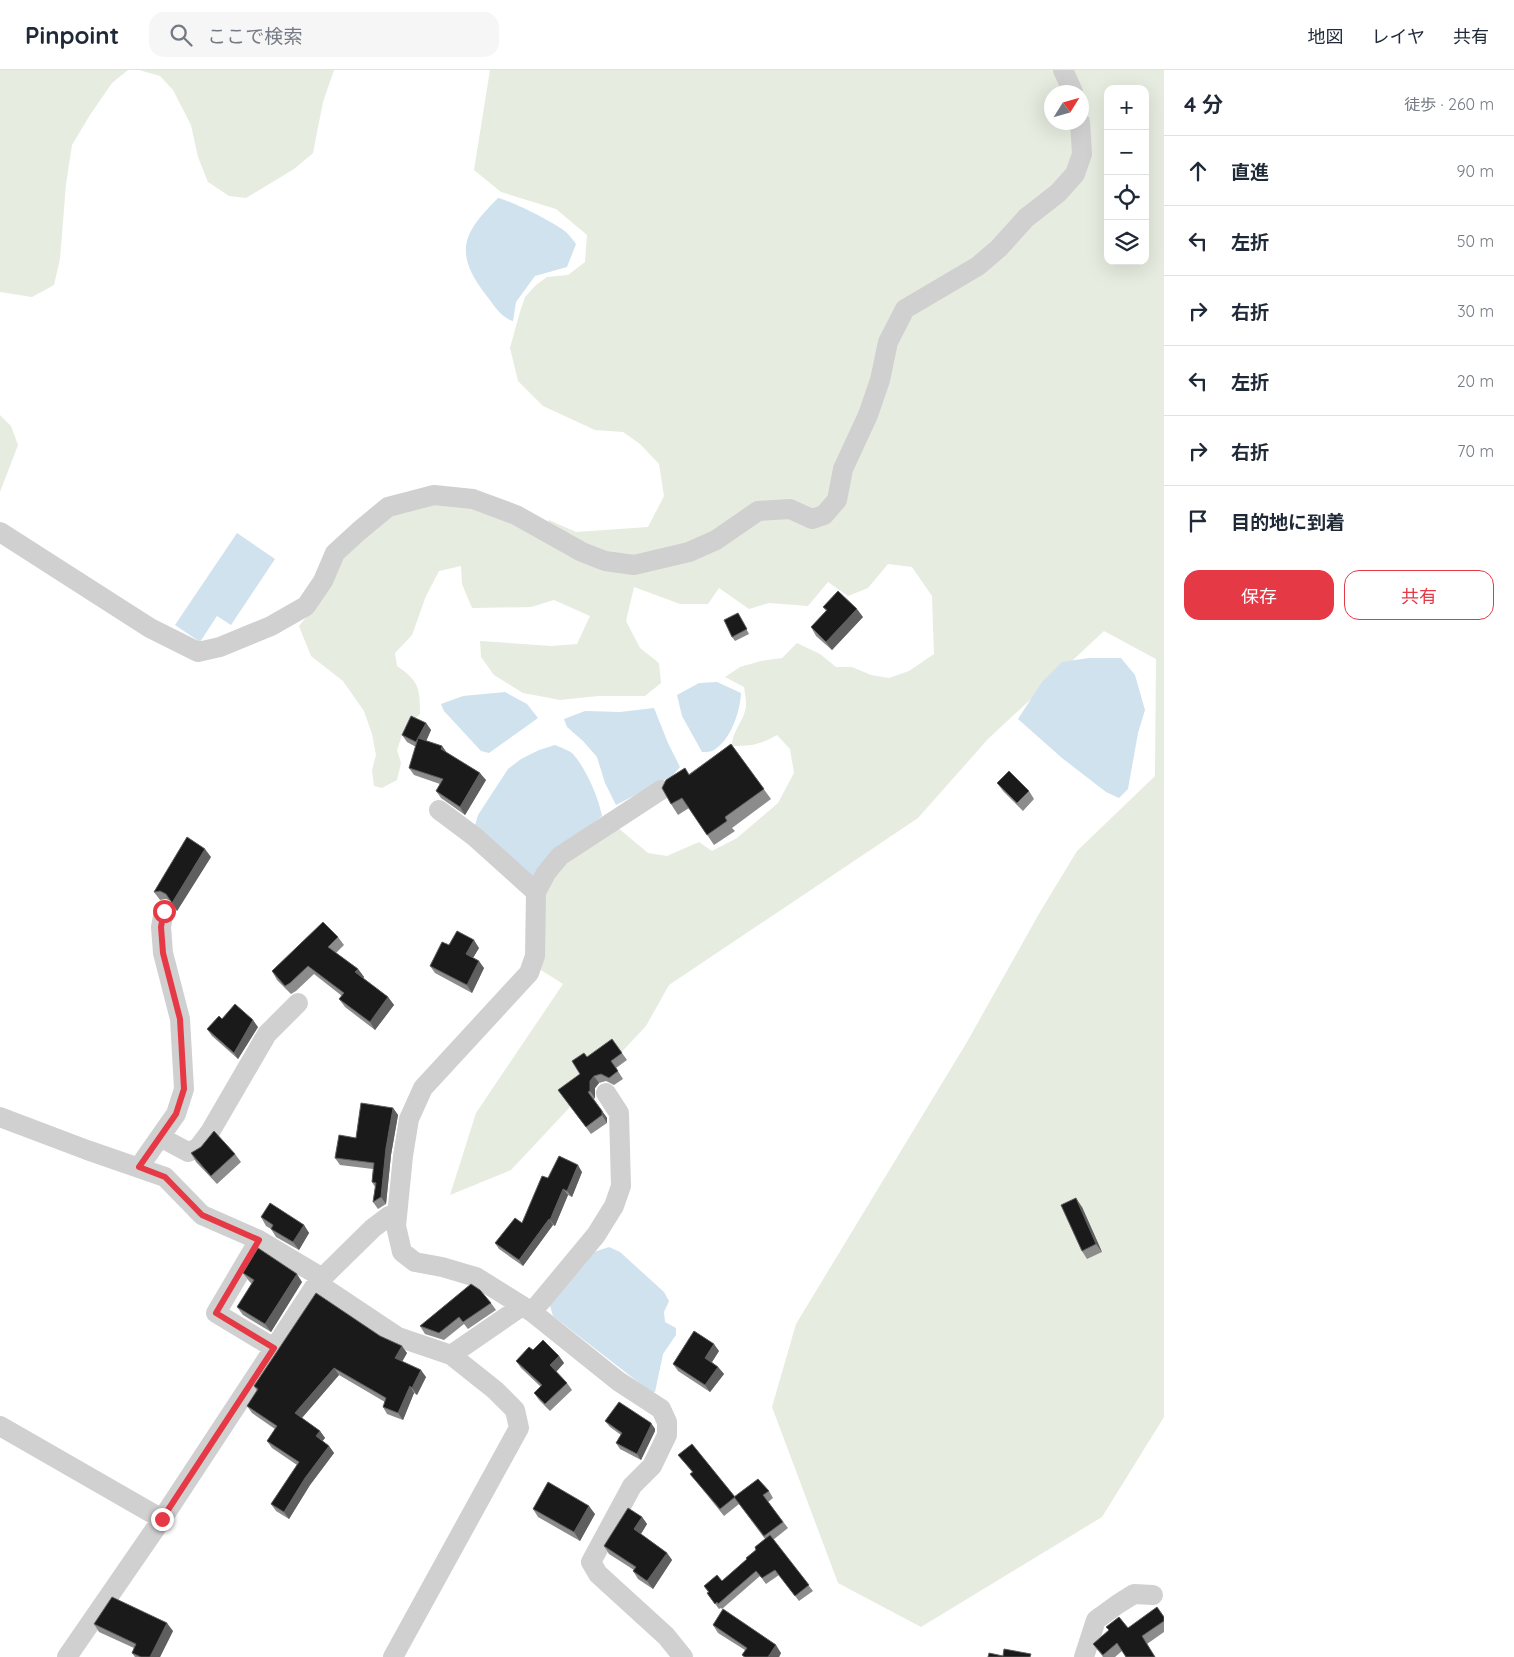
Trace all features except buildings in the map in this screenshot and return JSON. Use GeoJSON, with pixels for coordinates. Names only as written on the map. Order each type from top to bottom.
{"type":"FeatureCollection","features":[{"type":"Feature","properties":{"kind":"street"},"geometry":{"type":"LineString","coordinates":[[1063,70],[1070,85]]}},
{"type":"Feature","properties":{"kind":"street"},"geometry":{"type":"LineString","coordinates":[[0,532],[150,628],[198,652],[220,647],[272,626],[306,606],[323,582],[335,553],[360,531],[388,507],[434,495],[474,499],[516,515],[582,552],[605,561],[634,565],[689,552],[716,540],[758,511],[790,509],[812,519],[824,515],[837,500],[843,469],[868,415],[880,380],[888,342],[905,309],[978,266],[999,248],[1026,218],[1064,187],[1075,174],[1082,154],[1080,130]]}},
{"type":"Feature","properties":{"kind":"street"},"geometry":{"type":"LineString","coordinates":[[660,790],[560,856],[546,873],[536,892],[535,956],[529,974],[423,1088],[409,1118],[396,1226],[402,1252],[415,1262],[442,1267],[476,1278],[527,1309],[618,1381],[661,1409],[667,1422],[667,1435],[652,1466],[632,1486],[591,1562],[598,1574],[666,1636],[684,1657]]}},
{"type":"Feature","properties":{"kind":"street"},"geometry":{"type":"LineString","coordinates":[[439,810],[475,837],[536,892]]}},
{"type":"Feature","properties":{"kind":"street"},"geometry":{"type":"LineString","coordinates":[[139,1167],[176,1114],[184,1089],[180,1019],[163,953],[161,927],[164,911]]}},
{"type":"Feature","properties":{"kind":"street"},"geometry":{"type":"LineString","coordinates":[[160,1137],[188,1152],[198,1148],[210,1132],[267,1034],[298,1003]]}},
{"type":"Feature","properties":{"kind":"street"},"geometry":{"type":"LineString","coordinates":[[451,1355],[527,1309],[596,1235],[614,1206],[621,1186],[619,1113],[606,1093]]}},
{"type":"Feature","properties":{"kind":"street"},"geometry":{"type":"LineString","coordinates":[[0,1117],[165,1177],[202,1215],[259,1240],[319,1280],[398,1337],[451,1355],[495,1390],[515,1410],[519,1428],[393,1657]]}},
{"type":"Feature","properties":{"kind":"street"},"geometry":{"type":"LineString","coordinates":[[67,1657],[162,1519],[319,1280],[372,1228],[389,1216],[397,1213]]}},
{"type":"Feature","properties":{"kind":"street"},"geometry":{"type":"LineString","coordinates":[[259,1240],[216,1313],[274,1348]]}},
{"type":"Feature","properties":{"kind":"street"},"geometry":{"type":"LineString","coordinates":[[0,1426],[162,1519]]}},
{"type":"Feature","properties":{"kind":"street"},"geometry":{"type":"LineString","coordinates":[[1086,1655],[1096,1620],[1134,1594],[1153,1595]]}},
{"type":"Feature","properties":{"kind":"shaded area"},"geometry":{"type":"Polygon","coordinates":[[[0,70],[128,70],[112,83],[72,145],[66,184],[60,259],[54,285],[32,297],[0,292],[0,70]]]}},
{"type":"Feature","properties":{"kind":"shaded area"},"geometry":{"type":"Polygon","coordinates":[[[139,70],[334,70],[323,102],[313,153],[294,169],[246,198],[229,196],[208,182],[198,157],[191,125],[173,90],[160,76],[139,70]]]}},
{"type":"Feature","properties":{"kind":"shaded area"},"geometry":{"type":"Polygon","coordinates":[[[490,70],[1164,70],[1164,1417],[1102,1517],[921,1627],[838,1583],[772,1407],[796,1324],[967,1042],[1040,912],[1077,851],[1155,776],[1156,659],[1104,631],[988,739],[918,818],[669,985],[646,1026],[511,1170],[450,1195],[476,1113],[563,984],[541,970],[540,905],[550,882],[565,860],[617,827],[648,853],[667,856],[699,842],[712,851],[737,838],[778,803],[794,773],[790,749],[777,735],[755,744],[732,746],[734,735],[744,715],[746,698],[744,687],[725,677],[740,667],[782,658],[797,643],[820,654],[836,667],[852,667],[871,675],[889,678],[909,671],[934,654],[932,596],[912,567],[888,564],[868,588],[848,596],[828,582],[808,606],[769,603],[749,609],[719,588],[708,604],[680,604],[634,587],[626,621],[640,648],[659,663],[661,683],[645,696],[598,696],[560,700],[523,693],[494,675],[481,657],[480,641],[551,646],[577,644],[590,616],[554,600],[531,607],[472,608],[462,584],[461,566],[439,571],[426,596],[412,635],[395,653],[397,666],[410,676],[417,686],[420,698],[420,714],[404,729],[397,750],[401,763],[397,780],[382,788],[374,786],[372,770],[376,755],[372,734],[364,711],[343,681],[311,656],[299,626],[314,608],[343,553],[403,507],[437,499],[476,506],[540,536],[549,520],[576,532],[648,527],[664,496],[659,464],[640,444],[623,432],[595,430],[543,406],[518,381],[510,348],[525,297],[547,277],[568,275],[585,262],[587,235],[556,209],[501,192],[474,170],[490,70]]]}},
{"type":"Feature","properties":{"kind":"shaded area"},"geometry":{"type":"Polygon","coordinates":[[[0,415],[11,426],[18,445],[0,492],[0,415]]]}},
{"type":"Feature","properties":{"kind":"water"},"geometry":{"type":"Polygon","coordinates":[[[498,198],[553,223],[566,232],[576,244],[567,267],[535,276],[516,302],[513,321],[501,314],[486,295],[469,267],[466,255],[466,244],[470,233],[486,210],[498,198]]]}},
{"type":"Feature","properties":{"kind":"water"},"geometry":{"type":"Polygon","coordinates":[[[237,533],[275,559],[231,625],[217,616],[200,642],[175,625],[237,533]]]}},
{"type":"Feature","properties":{"kind":"water"},"geometry":{"type":"Polygon","coordinates":[[[1089,658],[1121,658],[1135,675],[1145,710],[1138,733],[1128,789],[1119,798],[1106,792],[1062,758],[1018,719],[1042,682],[1062,662],[1089,658]]]}},
{"type":"Feature","properties":{"kind":"water"},"geometry":{"type":"Polygon","coordinates":[[[717,682],[741,693],[739,708],[730,732],[720,745],[710,752],[702,752],[682,716],[677,695],[699,683],[717,682]]]}},
{"type":"Feature","properties":{"kind":"water"},"geometry":{"type":"Polygon","coordinates":[[[505,692],[527,704],[538,718],[489,753],[481,751],[444,711],[441,704],[463,696],[505,692]]]}},
{"type":"Feature","properties":{"kind":"water"},"geometry":{"type":"Polygon","coordinates":[[[654,708],[680,767],[672,776],[616,805],[605,783],[597,757],[567,727],[564,719],[585,711],[620,712],[654,708]]]}},
{"type":"Feature","properties":{"kind":"water"},"geometry":{"type":"Polygon","coordinates":[[[555,745],[567,750],[578,760],[591,783],[602,816],[540,865],[532,878],[474,829],[478,815],[508,769],[521,759],[555,745]]]}},
{"type":"Feature","properties":{"kind":"water"},"geometry":{"type":"Polygon","coordinates":[[[609,1247],[620,1252],[664,1292],[669,1301],[664,1312],[665,1322],[676,1328],[676,1335],[663,1354],[655,1392],[651,1392],[553,1316],[550,1306],[556,1296],[594,1252],[609,1247]]]}},
{"type":"Feature","properties":{"kind":"route"},"geometry":{"type":"LineString","coordinates":[[162,1519],[274,1348],[216,1313],[259,1240],[202,1215],[165,1177],[139,1167],[176,1114],[184,1089],[180,1019],[163,953],[161,927],[164,911]]}}]}
